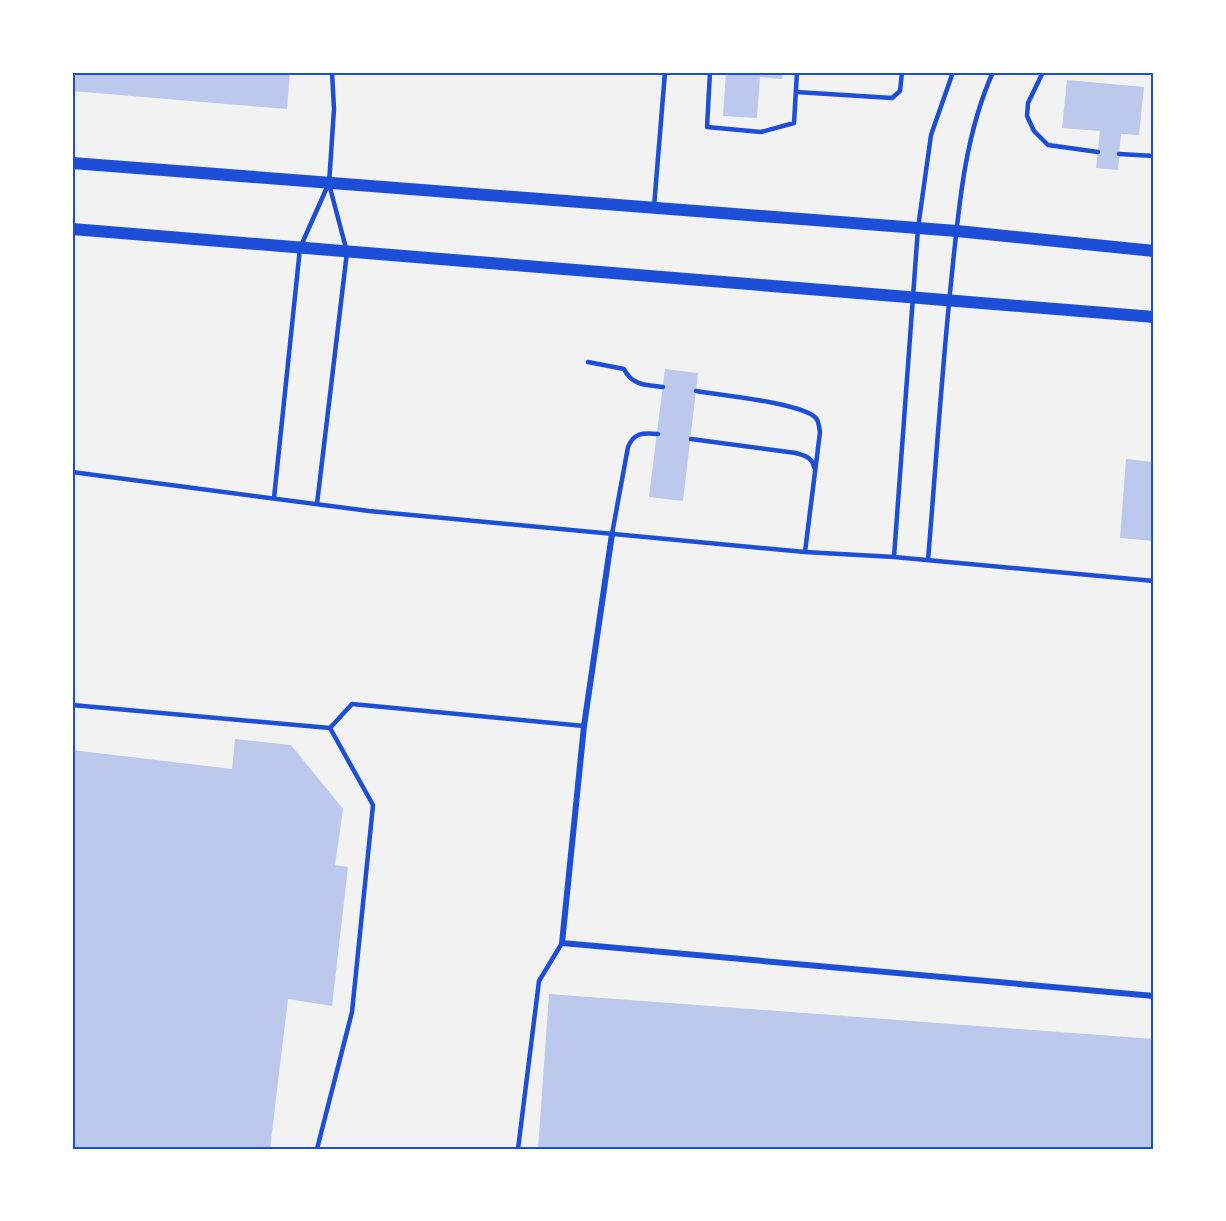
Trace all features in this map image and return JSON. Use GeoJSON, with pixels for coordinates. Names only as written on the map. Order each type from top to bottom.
{"type":"FeatureCollection","features":[{"type":"Feature","properties":{"kind":"main road"},"geometry":{"type":"LineString","coordinates":[[72,163],[957,231],[1154,251]]}},
{"type":"Feature","properties":{"kind":"main road"},"geometry":{"type":"LineString","coordinates":[[72,229],[1154,317]]}},
{"type":"Feature","properties":{"kind":"street"},"geometry":{"type":"LineString","coordinates":[[612,534],[584,726],[562,943],[1154,996]]}},
{"type":"Feature","properties":{"kind":"lane"},"geometry":{"type":"LineString","coordinates":[[317,504],[347,252],[329,184],[334,109],[332,72]]}},
{"type":"Feature","properties":{"kind":"lane"},"geometry":{"type":"LineString","coordinates":[[654,209],[665,72]]}},
{"type":"Feature","properties":{"kind":"lane"},"geometry":{"type":"LineString","coordinates":[[710,72],[706,127],[760,132],[794,123],[797,72]]}},
{"type":"Feature","properties":{"kind":"lane"},"geometry":{"type":"LineString","coordinates":[[795,92],[892,98],[900,91],[903,72]]}},
{"type":"Feature","properties":{"kind":"lane"},"geometry":{"type":"LineString","coordinates":[[894,557],[918,228],[931,135],[954,72]]}},
{"type":"Feature","properties":{"kind":"lane"},"geometry":{"type":"LineString","coordinates":[[928,560],[949,300],[967,155],[978,111],[993,72]]}},
{"type":"Feature","properties":{"kind":"lane"},"geometry":{"type":"LineString","coordinates":[[1043,72],[1028,103],[1027,116],[1034,131],[1047,145],[1098,152]]}},
{"type":"Feature","properties":{"kind":"lane"},"geometry":{"type":"LineString","coordinates":[[1119,154],[1154,156]]}},
{"type":"Feature","properties":{"kind":"lane"},"geometry":{"type":"LineString","coordinates":[[274,498],[300,248],[329,184]]}},
{"type":"Feature","properties":{"kind":"lane"},"geometry":{"type":"LineString","coordinates":[[588,362],[617,366],[624,369],[627,376],[634,382],[663,387]]}},
{"type":"Feature","properties":{"kind":"lane"},"geometry":{"type":"LineString","coordinates":[[696,391],[798,408],[816,418],[820,432],[805,552]]}},
{"type":"Feature","properties":{"kind":"lane"},"geometry":{"type":"LineString","coordinates":[[612,534],[631,439],[639,434],[658,434]]}},
{"type":"Feature","properties":{"kind":"lane"},"geometry":{"type":"LineString","coordinates":[[691,439],[796,453],[807,456],[813,462],[814,470]]}},
{"type":"Feature","properties":{"kind":"lane"},"geometry":{"type":"LineString","coordinates":[[72,472],[369,511],[805,552],[894,557],[1154,581]]}},
{"type":"Feature","properties":{"kind":"lane"},"geometry":{"type":"LineString","coordinates":[[330,728],[352,704],[584,726]]}},
{"type":"Feature","properties":{"kind":"lane"},"geometry":{"type":"LineString","coordinates":[[72,705],[330,728]]}},
{"type":"Feature","properties":{"kind":"lane"},"geometry":{"type":"LineString","coordinates":[[317,1149],[352,1012],[373,805],[330,728]]}},
{"type":"Feature","properties":{"kind":"lane"},"geometry":{"type":"LineString","coordinates":[[518,1149],[539,981],[562,943]]}},
{"type":"Feature","properties":{"kind":"building"},"geometry":{"type":"Polygon","coordinates":[[[72,72],[290,72],[287,109],[72,91],[72,72]]]}},
{"type":"Feature","properties":{"kind":"building"},"geometry":{"type":"Polygon","coordinates":[[[726,72],[783,72],[782,79],[760,77],[757,118],[723,116],[726,72]]]}},
{"type":"Feature","properties":{"kind":"building"},"geometry":{"type":"Polygon","coordinates":[[[1067,80],[1144,87],[1139,135],[1121,134],[1118,170],[1096,168],[1100,131],[1062,128],[1067,80]]]}},
{"type":"Feature","properties":{"kind":"building"},"geometry":{"type":"Polygon","coordinates":[[[665,369],[698,373],[683,501],[649,497],[665,369]]]}},
{"type":"Feature","properties":{"kind":"building"},"geometry":{"type":"Polygon","coordinates":[[[1126,459],[1154,462],[1154,541],[1120,538],[1126,459]]]}},
{"type":"Feature","properties":{"kind":"building"},"geometry":{"type":"Polygon","coordinates":[[[235,739],[291,745],[343,809],[335,865],[348,867],[332,1006],[288,999],[270,1149],[72,1149],[72,750],[232,769],[235,739]]]}},
{"type":"Feature","properties":{"kind":"building"},"geometry":{"type":"Polygon","coordinates":[[[549,994],[1154,1039],[1154,1149],[538,1149],[549,994]]]}}]}
